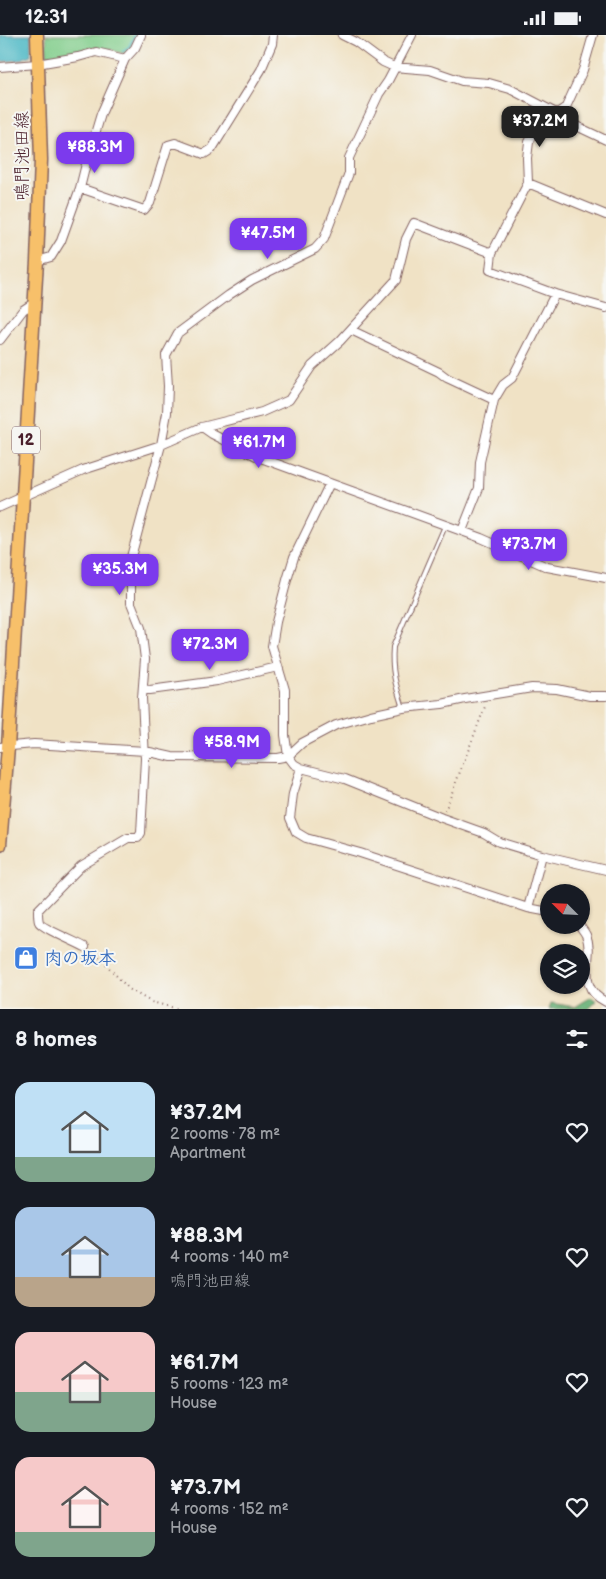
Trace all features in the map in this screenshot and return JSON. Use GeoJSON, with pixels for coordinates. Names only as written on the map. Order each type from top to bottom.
{"type":"FeatureCollection","features":[{"type":"Feature","properties":{"kind":"main road","name":"鳴門池田線"},"geometry":{"type":"LineString","coordinates":[[0,845],[4,747],[23,498],[37,261],[41,160],[37,35]]}},
{"type":"Feature","properties":{"kind":"street"},"geometry":{"type":"LineString","coordinates":[[37,261],[51,257],[61,241],[80,188],[102,114],[125,59],[135,48],[141,35]]}},
{"type":"Feature","properties":{"kind":"street"},"geometry":{"type":"LineString","coordinates":[[80,188],[144,210],[150,203],[168,145],[175,143],[204,154],[212,149],[261,70],[272,44],[273,35]]}},
{"type":"Feature","properties":{"kind":"street"},"geometry":{"type":"LineString","coordinates":[[342,35],[356,42],[383,62],[394,67],[430,70],[462,81],[489,83],[510,89],[556,113],[570,123],[606,140]]}},
{"type":"Feature","properties":{"kind":"street"},"geometry":{"type":"LineString","coordinates":[[85,947],[68,937],[42,927],[39,923],[38,910],[82,867],[128,838],[138,838],[141,833],[145,751],[142,699],[145,659],[141,628],[132,603],[131,557],[161,445],[167,413],[166,355],[178,333],[252,280],[316,249],[324,239],[350,173],[349,157],[379,93],[388,81],[412,35]]}},
{"type":"Feature","properties":{"kind":"street"},"geometry":{"type":"LineString","coordinates":[[593,35],[583,71],[566,107],[543,123],[529,142],[527,158],[528,183],[492,253],[490,270],[555,294],[606,309]]}},
{"type":"Feature","properties":{"kind":"street"},"geometry":{"type":"LineString","coordinates":[[0,67],[38,64],[78,57],[96,51],[125,59]]}},
{"type":"Feature","properties":{"kind":"street"},"geometry":{"type":"LineString","coordinates":[[528,183],[606,215]]}},
{"type":"Feature","properties":{"kind":"street"},"geometry":{"type":"LineString","coordinates":[[0,507],[83,470],[161,445],[202,427],[262,412],[289,400],[312,366],[351,330],[396,280],[406,239],[414,223],[492,253]]}},
{"type":"Feature","properties":{"kind":"street"},"geometry":{"type":"LineString","coordinates":[[462,531],[479,488],[480,462],[494,400],[502,385],[512,378],[555,294]]}},
{"type":"Feature","properties":{"kind":"street"},"geometry":{"type":"LineString","coordinates":[[0,340],[23,310],[35,302]]}},
{"type":"Feature","properties":{"kind":"street"},"geometry":{"type":"LineString","coordinates":[[351,330],[494,400]]}},
{"type":"Feature","properties":{"kind":"street"},"geometry":{"type":"LineString","coordinates":[[202,427],[258,457],[481,538],[547,567],[606,578]]}},
{"type":"Feature","properties":{"kind":"street"},"geometry":{"type":"LineString","coordinates":[[330,483],[294,557],[276,622],[272,646],[286,690],[285,735],[288,756],[300,768],[346,779],[484,833],[499,842],[542,855],[606,870]]}},
{"type":"Feature","properties":{"kind":"street"},"geometry":{"type":"LineString","coordinates":[[143,689],[150,690],[217,681],[278,667]]}},
{"type":"Feature","properties":{"kind":"street"},"geometry":{"type":"LineString","coordinates":[[4,747],[34,744],[145,751],[172,757],[278,758],[288,756],[302,743],[336,725],[404,708],[442,704],[532,688],[557,689],[590,696],[606,696]]}},
{"type":"Feature","properties":{"kind":"street"},"geometry":{"type":"LineString","coordinates":[[300,768],[293,794],[290,818],[296,833],[306,838],[360,853],[540,910]]}},
{"type":"Feature","properties":{"kind":"street"},"geometry":{"type":"LineString","coordinates":[[528,908],[542,855]]}},
{"type":"Feature","properties":{"kind":"street"},"geometry":{"type":"LineString","coordinates":[[585,934],[588,952],[587,978],[592,990],[603,1000]]}},
{"type":"Feature","properties":{"kind":"lane"},"geometry":{"type":"LineString","coordinates":[[404,708],[394,681],[391,663],[393,647],[445,526]]}},
{"type":"Feature","properties":{"kind":"path"},"geometry":{"type":"LineString","coordinates":[[442,818],[487,700],[487,695]]}},
{"type":"Feature","properties":{"kind":"path"},"geometry":{"type":"LineString","coordinates":[[85,947],[96,954],[129,989],[151,1002],[179,1009]]}},
{"type":"Feature","properties":{"kind":"green space"},"geometry":{"type":"Polygon","coordinates":[[[46,35],[136,35],[131,48],[126,53],[94,48],[77,54],[47,56],[46,35]]]}},
{"type":"Feature","properties":{"kind":"green space"},"geometry":{"type":"Polygon","coordinates":[[[591,997],[597,1001],[589,1009],[549,1009],[551,1003],[575,1007],[591,997]]]}},
{"type":"Feature","properties":{"kind":"water"},"geometry":{"type":"Polygon","coordinates":[[[0,35],[31,35],[31,55],[20,60],[0,62],[0,35]]]}},
{"type":"Feature","properties":{"kind":"waterway"},"geometry":{"type":"LineString","coordinates":[[123,51],[129,47],[135,35]]}},
{"type":"Feature","properties":{"kind":"place","name":"肉の坂本"},"geometry":{"type":"Point","coordinates":[26,958]}}]}
